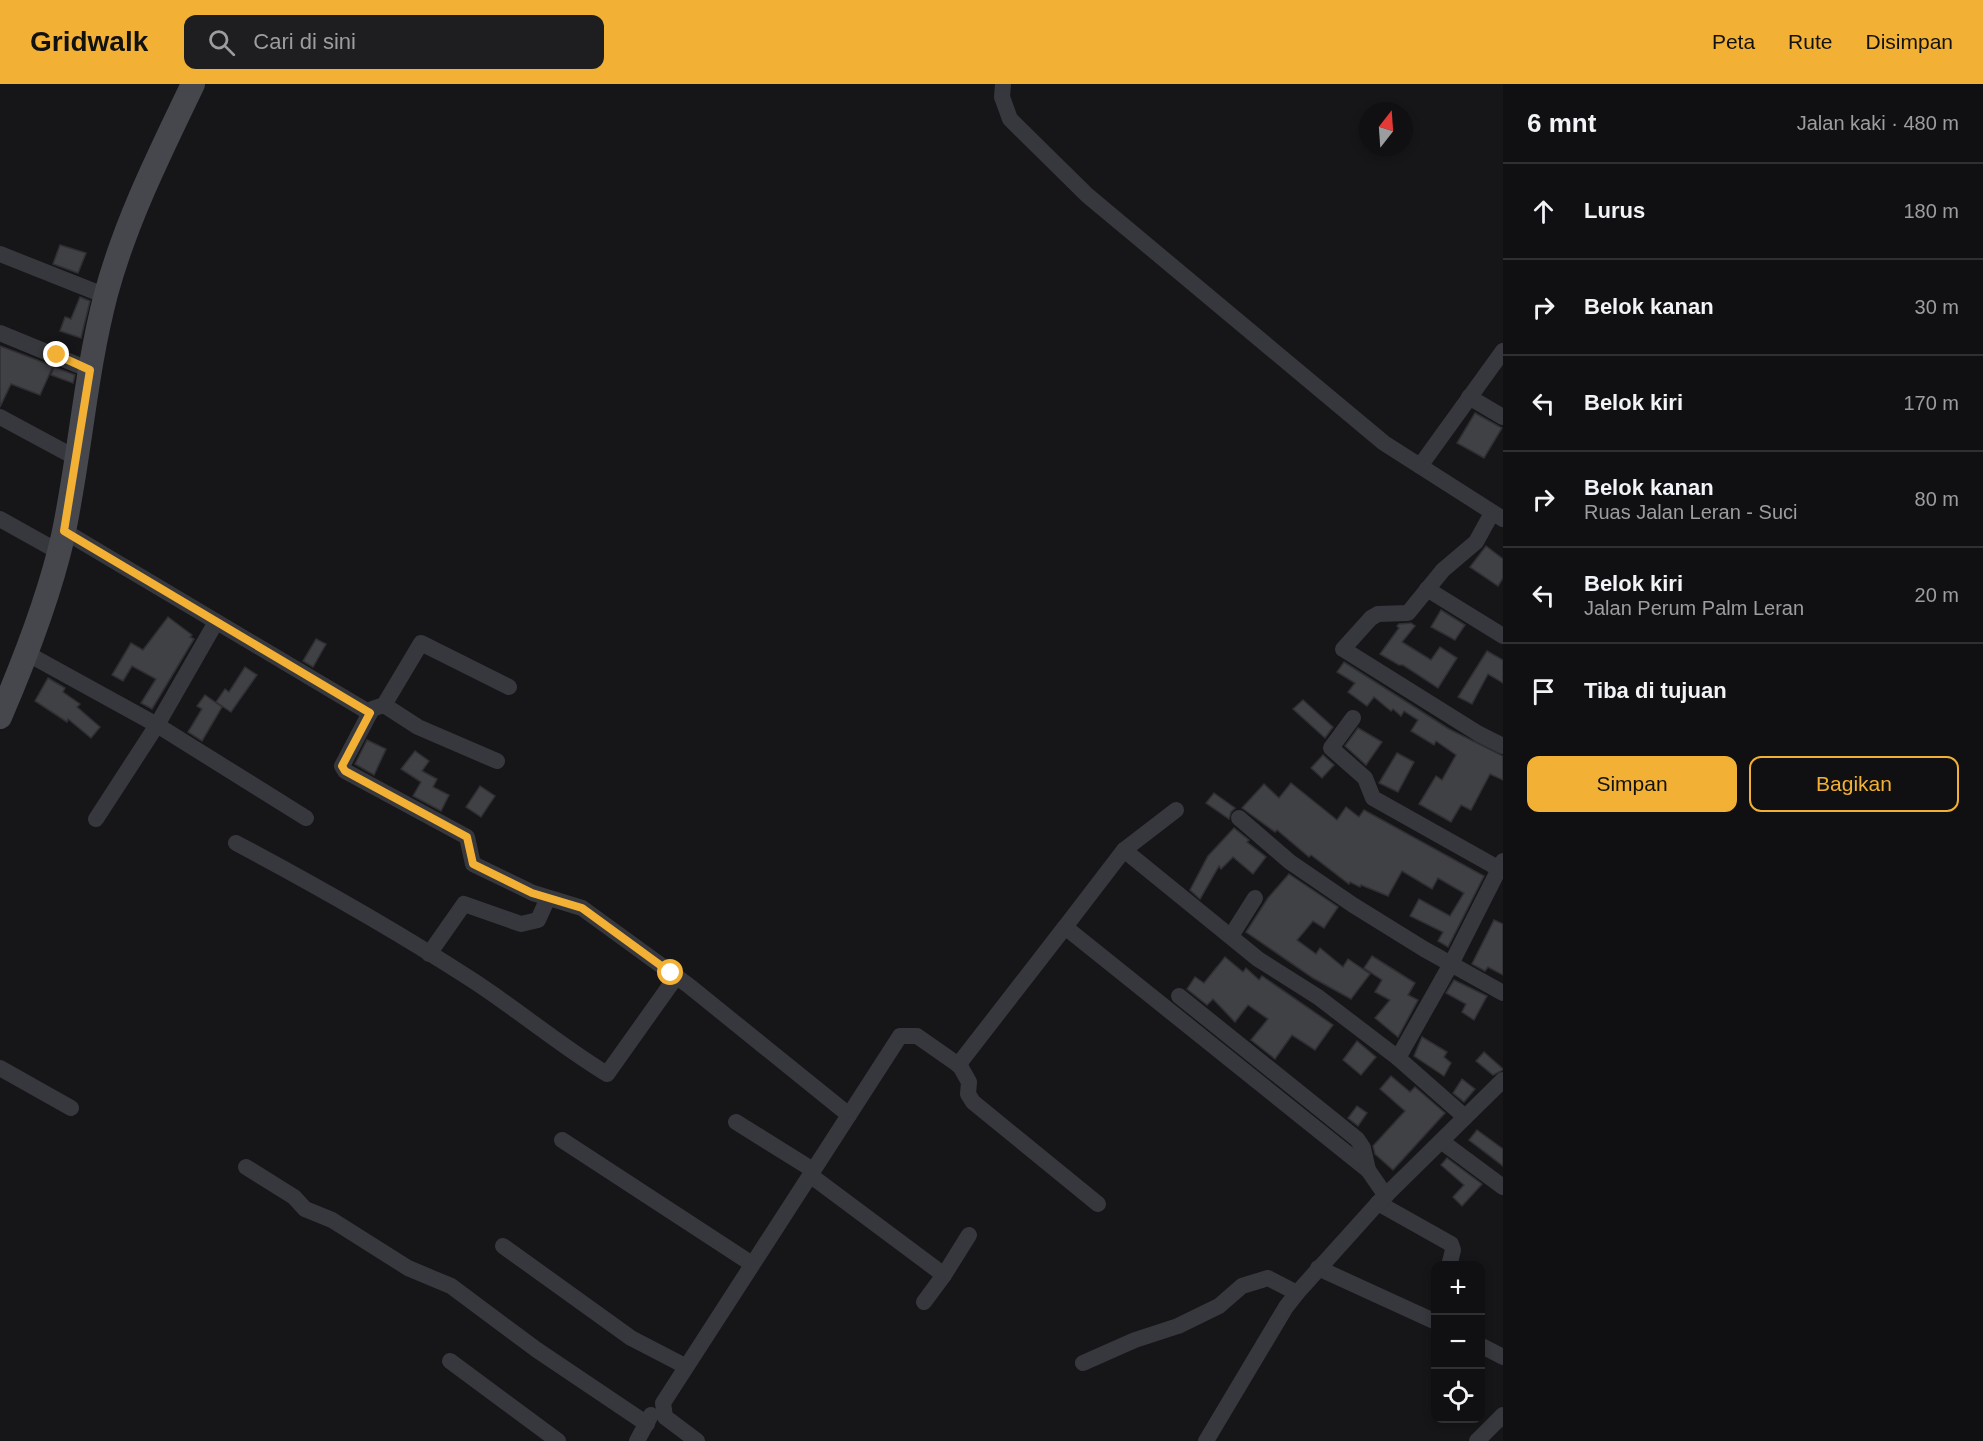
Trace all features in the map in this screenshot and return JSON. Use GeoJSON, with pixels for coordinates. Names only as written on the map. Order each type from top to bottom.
{"type":"FeatureCollection","features":[{"type":"Feature","properties":{"kind":"main road"},"geometry":{"type":"LineString","coordinates":[[0,717],[7,678],[28,654],[62,542],[78,459],[90,370],[106,296],[132,213],[192,84]]}},
{"type":"Feature","properties":{"kind":"street"},"geometry":{"type":"LineString","coordinates":[[1003,84],[1002,97],[1010,119],[1080,189],[1384,443],[1497,516],[1476,542],[1447,565],[1408,613],[1378,614],[1371,618],[1343,649],[1479,734],[1503,746]]}},
{"type":"Feature","properties":{"kind":"street"},"geometry":{"type":"LineString","coordinates":[[0,254],[106,296]]}},
{"type":"Feature","properties":{"kind":"street"},"geometry":{"type":"LineString","coordinates":[[0,333],[90,370]]}},
{"type":"Feature","properties":{"kind":"street"},"geometry":{"type":"LineString","coordinates":[[1420,466],[1503,351]]}},
{"type":"Feature","properties":{"kind":"street"},"geometry":{"type":"LineString","coordinates":[[1469,397],[1503,417]]}},
{"type":"Feature","properties":{"kind":"street"},"geometry":{"type":"LineString","coordinates":[[0,417],[78,459]]}},
{"type":"Feature","properties":{"kind":"street"},"geometry":{"type":"LineString","coordinates":[[0,519],[62,542],[377,709],[497,761]]}},
{"type":"Feature","properties":{"kind":"street"},"geometry":{"type":"LineString","coordinates":[[1427,589],[1503,636]]}},
{"type":"Feature","properties":{"kind":"street"},"geometry":{"type":"LineString","coordinates":[[96,819],[156,725],[216,622]]}},
{"type":"Feature","properties":{"kind":"street"},"geometry":{"type":"LineString","coordinates":[[508,687],[421,643],[342,766],[345,771],[467,837],[473,864],[506,882],[582,908],[676,977],[849,1115]]}},
{"type":"Feature","properties":{"kind":"street"},"geometry":{"type":"LineString","coordinates":[[28,654],[156,725],[306,818]]}},
{"type":"Feature","properties":{"kind":"street"},"geometry":{"type":"LineString","coordinates":[[1353,718],[1331,748],[1365,778],[1373,798],[1502,867],[1398,1058]]}},
{"type":"Feature","properties":{"kind":"street"},"geometry":{"type":"LineString","coordinates":[[958,1065],[1124,850],[1176,810]]}},
{"type":"Feature","properties":{"kind":"street"},"geometry":{"type":"LineString","coordinates":[[1239,818],[1290,862],[1388,928],[1503,993]]}},
{"type":"Feature","properties":{"kind":"street"},"geometry":{"type":"LineString","coordinates":[[236,843],[343,900],[470,978],[576,1056],[607,1074],[676,977]]}},
{"type":"Feature","properties":{"kind":"street"},"geometry":{"type":"LineString","coordinates":[[1124,850],[1231,936],[1398,1058],[1465,1116]]}},
{"type":"Feature","properties":{"kind":"street"},"geometry":{"type":"LineString","coordinates":[[429,954],[464,904],[521,924],[538,920],[548,898]]}},
{"type":"Feature","properties":{"kind":"street"},"geometry":{"type":"LineString","coordinates":[[1231,936],[1255,898]]}},
{"type":"Feature","properties":{"kind":"street"},"geometry":{"type":"LineString","coordinates":[[1065,927],[1305,1107],[1357,1138],[1382,1199],[1451,1244],[1453,1250],[1450,1261]]}},
{"type":"Feature","properties":{"kind":"street"},"geometry":{"type":"LineString","coordinates":[[1179,996],[1305,1107]]}},
{"type":"Feature","properties":{"kind":"street"},"geometry":{"type":"LineString","coordinates":[[637,1441],[900,1036],[917,1036],[958,1065],[969,1082],[968,1094],[973,1102],[1098,1204]]}},
{"type":"Feature","properties":{"kind":"street"},"geometry":{"type":"LineString","coordinates":[[0,1068],[71,1108]]}},
{"type":"Feature","properties":{"kind":"street"},"geometry":{"type":"LineString","coordinates":[[1209,1440],[1297,1293],[1382,1199],[1503,1080]]}},
{"type":"Feature","properties":{"kind":"street"},"geometry":{"type":"LineString","coordinates":[[736,1122],[812,1172],[944,1275]]}},
{"type":"Feature","properties":{"kind":"street"},"geometry":{"type":"LineString","coordinates":[[562,1140],[752,1264]]}},
{"type":"Feature","properties":{"kind":"street"},"geometry":{"type":"LineString","coordinates":[[1441,1141],[1502,1184]]}},
{"type":"Feature","properties":{"kind":"street"},"geometry":{"type":"LineString","coordinates":[[246,1167],[294,1197],[305,1209],[332,1220],[408,1268],[451,1286],[537,1350],[647,1424]]}},
{"type":"Feature","properties":{"kind":"street"},"geometry":{"type":"LineString","coordinates":[[924,1302],[969,1235]]}},
{"type":"Feature","properties":{"kind":"street"},"geometry":{"type":"LineString","coordinates":[[503,1246],[631,1338],[685,1366]]}},
{"type":"Feature","properties":{"kind":"street"},"geometry":{"type":"LineString","coordinates":[[1318,1268],[1431,1320]]}},
{"type":"Feature","properties":{"kind":"street"},"geometry":{"type":"LineString","coordinates":[[1083,1363],[1135,1340],[1178,1326],[1219,1305],[1242,1286],[1268,1278],[1297,1293]]}},
{"type":"Feature","properties":{"kind":"street"},"geometry":{"type":"LineString","coordinates":[[1485,1348],[1503,1357]]}},
{"type":"Feature","properties":{"kind":"street"},"geometry":{"type":"LineString","coordinates":[[450,1361],[558,1441]]}},
{"type":"Feature","properties":{"kind":"street"},"geometry":{"type":"LineString","coordinates":[[663,1403],[665,1417],[697,1441]]}},
{"type":"Feature","properties":{"kind":"street"},"geometry":{"type":"LineString","coordinates":[[1477,1441],[1503,1415]]}},
{"type":"Feature","properties":{"kind":"building"},"geometry":{"type":"Polygon","coordinates":[[[60,245],[86,253],[78,273],[53,264],[60,245]]]}},
{"type":"Feature","properties":{"kind":"building"},"geometry":{"type":"Polygon","coordinates":[[[80,297],[90,301],[81,338],[60,331],[65,317],[71,319],[80,297]]]}},
{"type":"Feature","properties":{"kind":"building"},"geometry":{"type":"Polygon","coordinates":[[[0,346],[53,366],[40,395],[11,384],[0,407],[0,346]]]}},
{"type":"Feature","properties":{"kind":"building"},"geometry":{"type":"Polygon","coordinates":[[[54,367],[75,375],[73,383],[51,375],[54,367]]]}},
{"type":"Feature","properties":{"kind":"building"},"geometry":{"type":"Polygon","coordinates":[[[1475,413],[1502,428],[1484,458],[1457,443],[1475,413]]]}},
{"type":"Feature","properties":{"kind":"building"},"geometry":{"type":"Polygon","coordinates":[[[1486,546],[1503,559],[1503,578],[1498,586],[1470,567],[1486,546]]]}},
{"type":"Feature","properties":{"kind":"building"},"geometry":{"type":"Polygon","coordinates":[[[1441,610],[1465,625],[1455,640],[1431,627],[1441,610]]]}},
{"type":"Feature","properties":{"kind":"building"},"geometry":{"type":"Polygon","coordinates":[[[168,617],[194,639],[152,709],[141,703],[156,679],[132,666],[123,681],[112,675],[131,643],[143,650],[168,617]]]}},
{"type":"Feature","properties":{"kind":"building"},"geometry":{"type":"Polygon","coordinates":[[[1411,623],[1415,626],[1402,642],[1431,660],[1440,647],[1457,658],[1438,688],[1403,665],[1380,654],[1399,628],[1397,626],[1399,624],[1411,623]]]}},
{"type":"Feature","properties":{"kind":"building"},"geometry":{"type":"Polygon","coordinates":[[[316,639],[326,644],[313,667],[303,661],[316,639]]]}},
{"type":"Feature","properties":{"kind":"building"},"geometry":{"type":"Polygon","coordinates":[[[1487,651],[1503,660],[1503,683],[1488,674],[1472,704],[1458,697],[1487,651]]]}},
{"type":"Feature","properties":{"kind":"building"},"geometry":{"type":"Polygon","coordinates":[[[1344,662],[1449,729],[1503,756],[1503,780],[1490,774],[1471,810],[1461,805],[1451,822],[1419,804],[1436,776],[1442,780],[1456,755],[1436,741],[1434,745],[1411,731],[1418,720],[1404,711],[1401,716],[1374,697],[1367,706],[1348,692],[1355,683],[1337,672],[1344,662]]]}},
{"type":"Feature","properties":{"kind":"building"},"geometry":{"type":"Polygon","coordinates":[[[245,667],[257,675],[231,712],[216,702],[225,689],[229,692],[245,667]]]}},
{"type":"Feature","properties":{"kind":"building"},"geometry":{"type":"Polygon","coordinates":[[[48,678],[65,688],[63,692],[80,704],[77,707],[100,727],[91,738],[68,719],[67,722],[35,701],[48,678]]]}},
{"type":"Feature","properties":{"kind":"building"},"geometry":{"type":"Polygon","coordinates":[[[205,695],[222,707],[202,741],[188,732],[202,709],[197,706],[205,695]]]}},
{"type":"Feature","properties":{"kind":"building"},"geometry":{"type":"Polygon","coordinates":[[[1303,700],[1333,727],[1325,738],[1293,709],[1303,700]]]}},
{"type":"Feature","properties":{"kind":"building"},"geometry":{"type":"Polygon","coordinates":[[[1358,728],[1382,742],[1366,765],[1345,746],[1358,728]]]}},
{"type":"Feature","properties":{"kind":"building"},"geometry":{"type":"Polygon","coordinates":[[[367,740],[386,749],[374,775],[355,764],[367,740]]]}},
{"type":"Feature","properties":{"kind":"building"},"geometry":{"type":"Polygon","coordinates":[[[415,751],[429,761],[422,771],[437,779],[433,787],[449,795],[441,811],[413,796],[421,782],[401,769],[415,751]]]}},
{"type":"Feature","properties":{"kind":"building"},"geometry":{"type":"Polygon","coordinates":[[[1397,753],[1414,762],[1398,792],[1379,783],[1397,753]]]}},
{"type":"Feature","properties":{"kind":"building"},"geometry":{"type":"Polygon","coordinates":[[[1323,755],[1334,765],[1322,778],[1311,768],[1323,755]]]}},
{"type":"Feature","properties":{"kind":"building"},"geometry":{"type":"Polygon","coordinates":[[[1291,783],[1337,820],[1346,807],[1359,817],[1364,810],[1484,876],[1448,947],[1438,941],[1443,932],[1410,916],[1419,899],[1450,916],[1464,893],[1438,878],[1432,889],[1402,871],[1388,896],[1361,885],[1360,887],[1350,882],[1349,884],[1311,855],[1309,857],[1277,830],[1275,832],[1242,808],[1264,784],[1279,798],[1291,783]]]}},
{"type":"Feature","properties":{"kind":"building"},"geometry":{"type":"Polygon","coordinates":[[[480,786],[495,796],[481,817],[466,807],[480,786]]]}},
{"type":"Feature","properties":{"kind":"building"},"geometry":{"type":"Polygon","coordinates":[[[1214,793],[1235,808],[1229,819],[1206,803],[1214,793]]]}},
{"type":"Feature","properties":{"kind":"building"},"geometry":{"type":"Polygon","coordinates":[[[1234,828],[1266,857],[1253,874],[1233,857],[1221,869],[1219,866],[1200,899],[1190,890],[1208,856],[1234,828]]]}},
{"type":"Feature","properties":{"kind":"building"},"geometry":{"type":"Polygon","coordinates":[[[1289,874],[1338,907],[1324,928],[1313,921],[1297,940],[1316,954],[1320,948],[1343,967],[1348,959],[1370,974],[1351,999],[1313,978],[1246,932],[1268,898],[1289,874]]]}},
{"type":"Feature","properties":{"kind":"building"},"geometry":{"type":"Polygon","coordinates":[[[1494,920],[1503,924],[1503,975],[1488,967],[1485,971],[1472,964],[1494,920]]]}},
{"type":"Feature","properties":{"kind":"building"},"geometry":{"type":"Polygon","coordinates":[[[1372,956],[1415,983],[1408,995],[1418,1000],[1398,1037],[1375,1018],[1390,1000],[1375,992],[1382,980],[1364,968],[1372,956]]]}},
{"type":"Feature","properties":{"kind":"building"},"geometry":{"type":"Polygon","coordinates":[[[1225,957],[1243,972],[1246,968],[1259,980],[1262,976],[1333,1025],[1315,1050],[1292,1035],[1275,1059],[1251,1040],[1268,1019],[1248,1005],[1235,1022],[1213,999],[1207,1005],[1187,989],[1195,977],[1204,983],[1225,957]]]}},
{"type":"Feature","properties":{"kind":"building"},"geometry":{"type":"Polygon","coordinates":[[[1454,980],[1487,996],[1474,1020],[1462,1012],[1466,1004],[1446,993],[1454,980]]]}},
{"type":"Feature","properties":{"kind":"building"},"geometry":{"type":"Polygon","coordinates":[[[1422,1037],[1447,1052],[1444,1057],[1451,1063],[1444,1076],[1414,1056],[1422,1037]]]}},
{"type":"Feature","properties":{"kind":"building"},"geometry":{"type":"Polygon","coordinates":[[[1357,1041],[1376,1057],[1361,1075],[1343,1060],[1357,1041]]]}},
{"type":"Feature","properties":{"kind":"building"},"geometry":{"type":"Polygon","coordinates":[[[1484,1052],[1503,1070],[1493,1075],[1476,1061],[1484,1052]]]}},
{"type":"Feature","properties":{"kind":"building"},"geometry":{"type":"Polygon","coordinates":[[[1391,1076],[1410,1092],[1415,1087],[1445,1113],[1393,1170],[1375,1154],[1373,1146],[1405,1111],[1380,1089],[1391,1076]]]}},
{"type":"Feature","properties":{"kind":"building"},"geometry":{"type":"Polygon","coordinates":[[[1462,1079],[1475,1089],[1464,1102],[1453,1093],[1462,1079]]]}},
{"type":"Feature","properties":{"kind":"building"},"geometry":{"type":"Polygon","coordinates":[[[1357,1106],[1367,1113],[1358,1126],[1348,1118],[1357,1106]]]}},
{"type":"Feature","properties":{"kind":"building"},"geometry":{"type":"Polygon","coordinates":[[[1477,1130],[1503,1149],[1503,1166],[1469,1140],[1477,1130]]]}},
{"type":"Feature","properties":{"kind":"building"},"geometry":{"type":"Polygon","coordinates":[[[1447,1158],[1482,1184],[1462,1206],[1453,1197],[1464,1185],[1441,1165],[1447,1158]]]}},
{"type":"Feature","properties":{"kind":"route"},"geometry":{"type":"LineString","coordinates":[[57,355],[90,370],[78,459],[64,531],[370,713],[342,766],[345,771],[467,837],[473,864],[532,893],[582,908],[671,973]]}}]}
